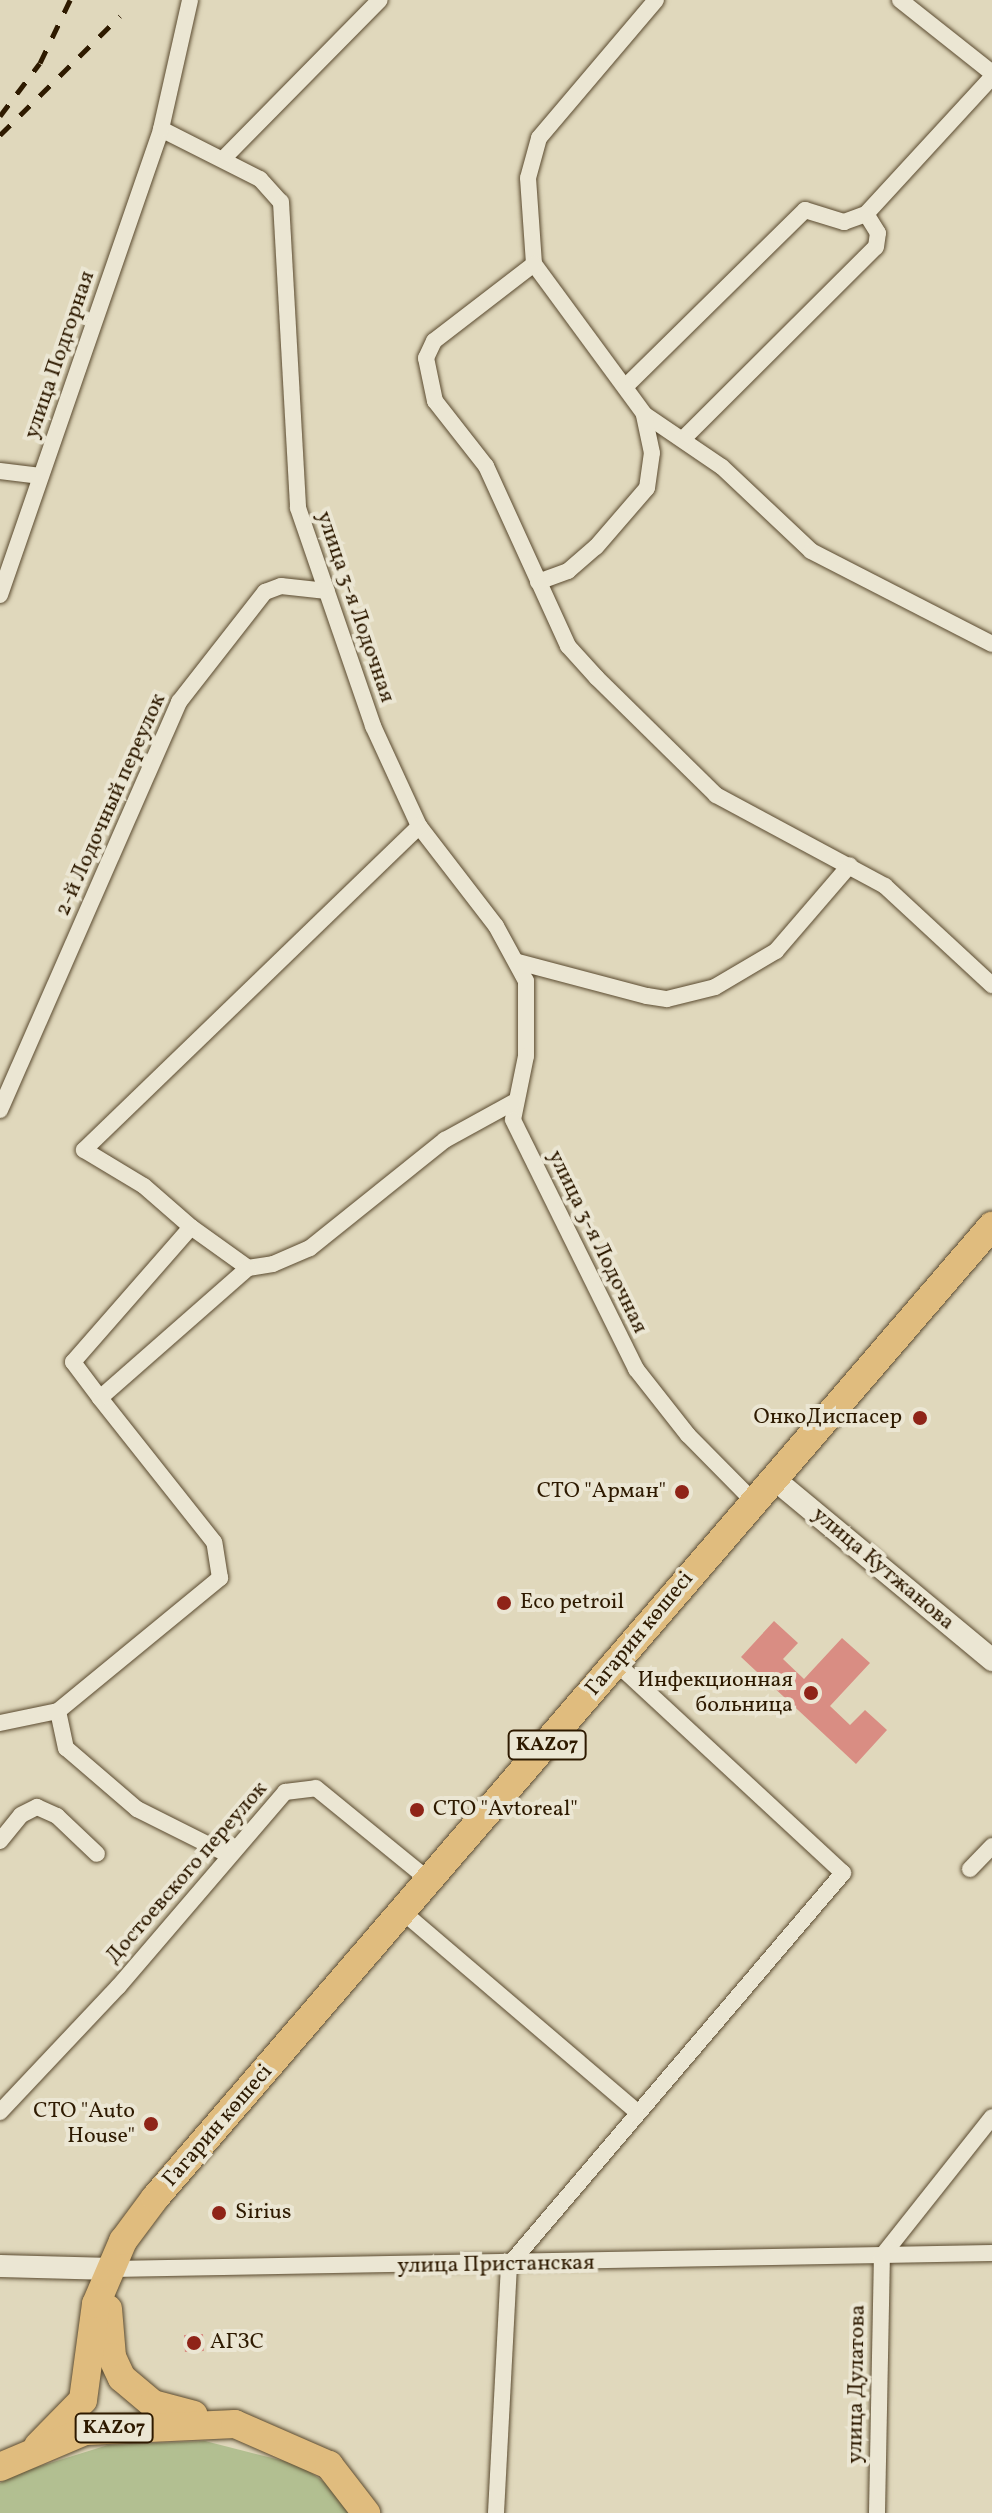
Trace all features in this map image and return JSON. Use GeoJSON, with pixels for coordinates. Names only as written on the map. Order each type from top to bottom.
{"type":"FeatureCollection","features":[{"type":"Feature","properties":{"kind":"highway","name":"Гагарин көшесі"},"geometry":{"type":"LineString","coordinates":[[112,2269],[155,2198],[992,1226]]}},
{"type":"Feature","properties":{"kind":"highway","name":"KAZ07"},"geometry":{"type":"LineString","coordinates":[[112,2269],[107,2318],[122,2378],[153,2404],[235,2424],[329,2465],[369,2509]]}},
{"type":"Feature","properties":{"kind":"highway","name":"KAZ07"},"geometry":{"type":"LineString","coordinates":[[38,2446],[83,2400],[92,2321],[112,2269]]}},
{"type":"Feature","properties":{"kind":"highway","name":"KAZ07"},"geometry":{"type":"LineString","coordinates":[[0,2467],[38,2446],[85,2431],[235,2424]]}},
{"type":"Feature","properties":{"kind":"street","name":"улица Подгорная"},"geometry":{"type":"LineString","coordinates":[[0,595],[161,129],[190,0]]}},
{"type":"Feature","properties":{"kind":"street"},"geometry":{"type":"LineString","coordinates":[[223,159],[380,0]]}},
{"type":"Feature","properties":{"kind":"street"},"geometry":{"type":"LineString","coordinates":[[538,582],[568,571],[596,547],[647,488],[652,453],[644,414],[534,264],[531,152],[656,0]]}},
{"type":"Feature","properties":{"kind":"street"},"geometry":{"type":"LineString","coordinates":[[626,386],[805,210],[844,222],[866,214],[992,75],[900,0]]}},
{"type":"Feature","properties":{"kind":"street","name":"улица 3-я Лодочная"},"geometry":{"type":"LineString","coordinates":[[161,129],[223,159],[274,191],[285,217],[298,508],[373,726],[419,826],[518,962],[529,1005],[526,1056],[512,1103],[520,1134],[636,1369],[688,1435],[754,1502]]}},
{"type":"Feature","properties":{"kind":"street"},"geometry":{"type":"LineString","coordinates":[[683,439],[876,247],[878,233],[866,214]]}},
{"type":"Feature","properties":{"kind":"street"},"geometry":{"type":"LineString","coordinates":[[534,264],[445,326],[426,358],[435,401],[486,466],[568,646],[716,795],[885,886],[992,985]]}},
{"type":"Feature","properties":{"kind":"street"},"geometry":{"type":"LineString","coordinates":[[644,414],[683,439],[811,551],[992,644]]}},
{"type":"Feature","properties":{"kind":"street"},"geometry":{"type":"LineString","coordinates":[[0,471],[41,476]]}},
{"type":"Feature","properties":{"kind":"street","name":"2-й Лодочный переулок"},"geometry":{"type":"LineString","coordinates":[[0,1110],[179,702],[265,592],[281,586],[327,591]]}},
{"type":"Feature","properties":{"kind":"street"},"geometry":{"type":"LineString","coordinates":[[248,1268],[191,1227],[144,1186],[84,1150],[419,826]]}},
{"type":"Feature","properties":{"kind":"street"},"geometry":{"type":"LineString","coordinates":[[518,962],[667,999],[715,987],[776,951],[850,865]]}},
{"type":"Feature","properties":{"kind":"street"},"geometry":{"type":"LineString","coordinates":[[100,1398],[248,1268],[310,1248],[445,1140],[512,1103]]}},
{"type":"Feature","properties":{"kind":"street"},"geometry":{"type":"LineString","coordinates":[[0,1723],[58,1711],[220,1578],[214,1542],[73,1362],[191,1227]]}},
{"type":"Feature","properties":{"kind":"street","name":"улица Кутжанова"},"geometry":{"type":"LineString","coordinates":[[773,1478],[992,1660]]}},
{"type":"Feature","properties":{"kind":"street"},"geometry":{"type":"LineString","coordinates":[[496,2513],[509,2265],[636,2111],[843,1873],[616,1663]]}},
{"type":"Feature","properties":{"kind":"street"},"geometry":{"type":"LineString","coordinates":[[58,1711],[66,1748],[137,1809],[229,1855]]}},
{"type":"Feature","properties":{"kind":"street","name":"Достоевского переулок"},"geometry":{"type":"LineString","coordinates":[[0,2112],[118,1987],[285,1792],[305,1785],[429,1880]]}},
{"type":"Feature","properties":{"kind":"street"},"geometry":{"type":"LineString","coordinates":[[0,1841],[21,1815],[37,1807],[57,1816],[97,1854]]}},
{"type":"Feature","properties":{"kind":"street"},"geometry":{"type":"LineString","coordinates":[[970,1869],[992,1846]]}},
{"type":"Feature","properties":{"kind":"street"},"geometry":{"type":"LineString","coordinates":[[403,1912],[636,2111]]}},
{"type":"Feature","properties":{"kind":"street"},"geometry":{"type":"LineString","coordinates":[[882,2256],[992,2117]]}},
{"type":"Feature","properties":{"kind":"street","name":"улица Пристанская"},"geometry":{"type":"LineString","coordinates":[[0,2266],[112,2269],[509,2265],[992,2253]]}},
{"type":"Feature","properties":{"kind":"street","name":"улица Дулатова"},"geometry":{"type":"LineString","coordinates":[[877,2513],[882,2256]]}},
{"type":"Feature","properties":{"kind":"green space"},"geometry":{"type":"Polygon","coordinates":[[[205,2441],[300,2465],[334,2489],[351,2513],[0,2513],[0,2483],[21,2472],[108,2445],[205,2441]]]}},
{"type":"Feature","properties":{"kind":"building","name":"Инфекционная больница"},"geometry":{"type":"Polygon","coordinates":[[[774,1621],[798,1643],[783,1659],[804,1679],[842,1638],[870,1663],[830,1706],[850,1725],[865,1710],[887,1730],[856,1764],[741,1657],[774,1621]]]}},
{"type":"Feature","properties":{"kind":"building","name":"АГЗС"},"geometry":{"type":"Polygon","coordinates":[[[203,2334],[204,2351],[185,2352],[184,2335],[203,2334]]]}},
{"type":"Feature","properties":{"kind":"railway"},"geometry":{"type":"LineString","coordinates":[[0,116],[40,63],[70,0]]}},
{"type":"Feature","properties":{"kind":"railway"},"geometry":{"type":"LineString","coordinates":[[0,135],[120,16]]}},
{"type":"Feature","properties":{"kind":"place","name":"ОнкоДиспасер"},"geometry":{"type":"Point","coordinates":[920,1418]}},
{"type":"Feature","properties":{"kind":"place","name":"СТО \"Арман\""},"geometry":{"type":"Point","coordinates":[682,1492]}},
{"type":"Feature","properties":{"kind":"place","name":"Eco petroil"},"geometry":{"type":"Point","coordinates":[504,1603]}},
{"type":"Feature","properties":{"kind":"place","name":"Инфекционная больница"},"geometry":{"type":"Point","coordinates":[811,1693]}},
{"type":"Feature","properties":{"kind":"place","name":"СТО \"Avtoreal\""},"geometry":{"type":"Point","coordinates":[417,1810]}},
{"type":"Feature","properties":{"kind":"place","name":"СТО \"Auto House\""},"geometry":{"type":"Point","coordinates":[151,2124]}},
{"type":"Feature","properties":{"kind":"place","name":"Sirius"},"geometry":{"type":"Point","coordinates":[219,2213]}},
{"type":"Feature","properties":{"kind":"place","name":"АГЗС"},"geometry":{"type":"Point","coordinates":[194,2343]}}]}
